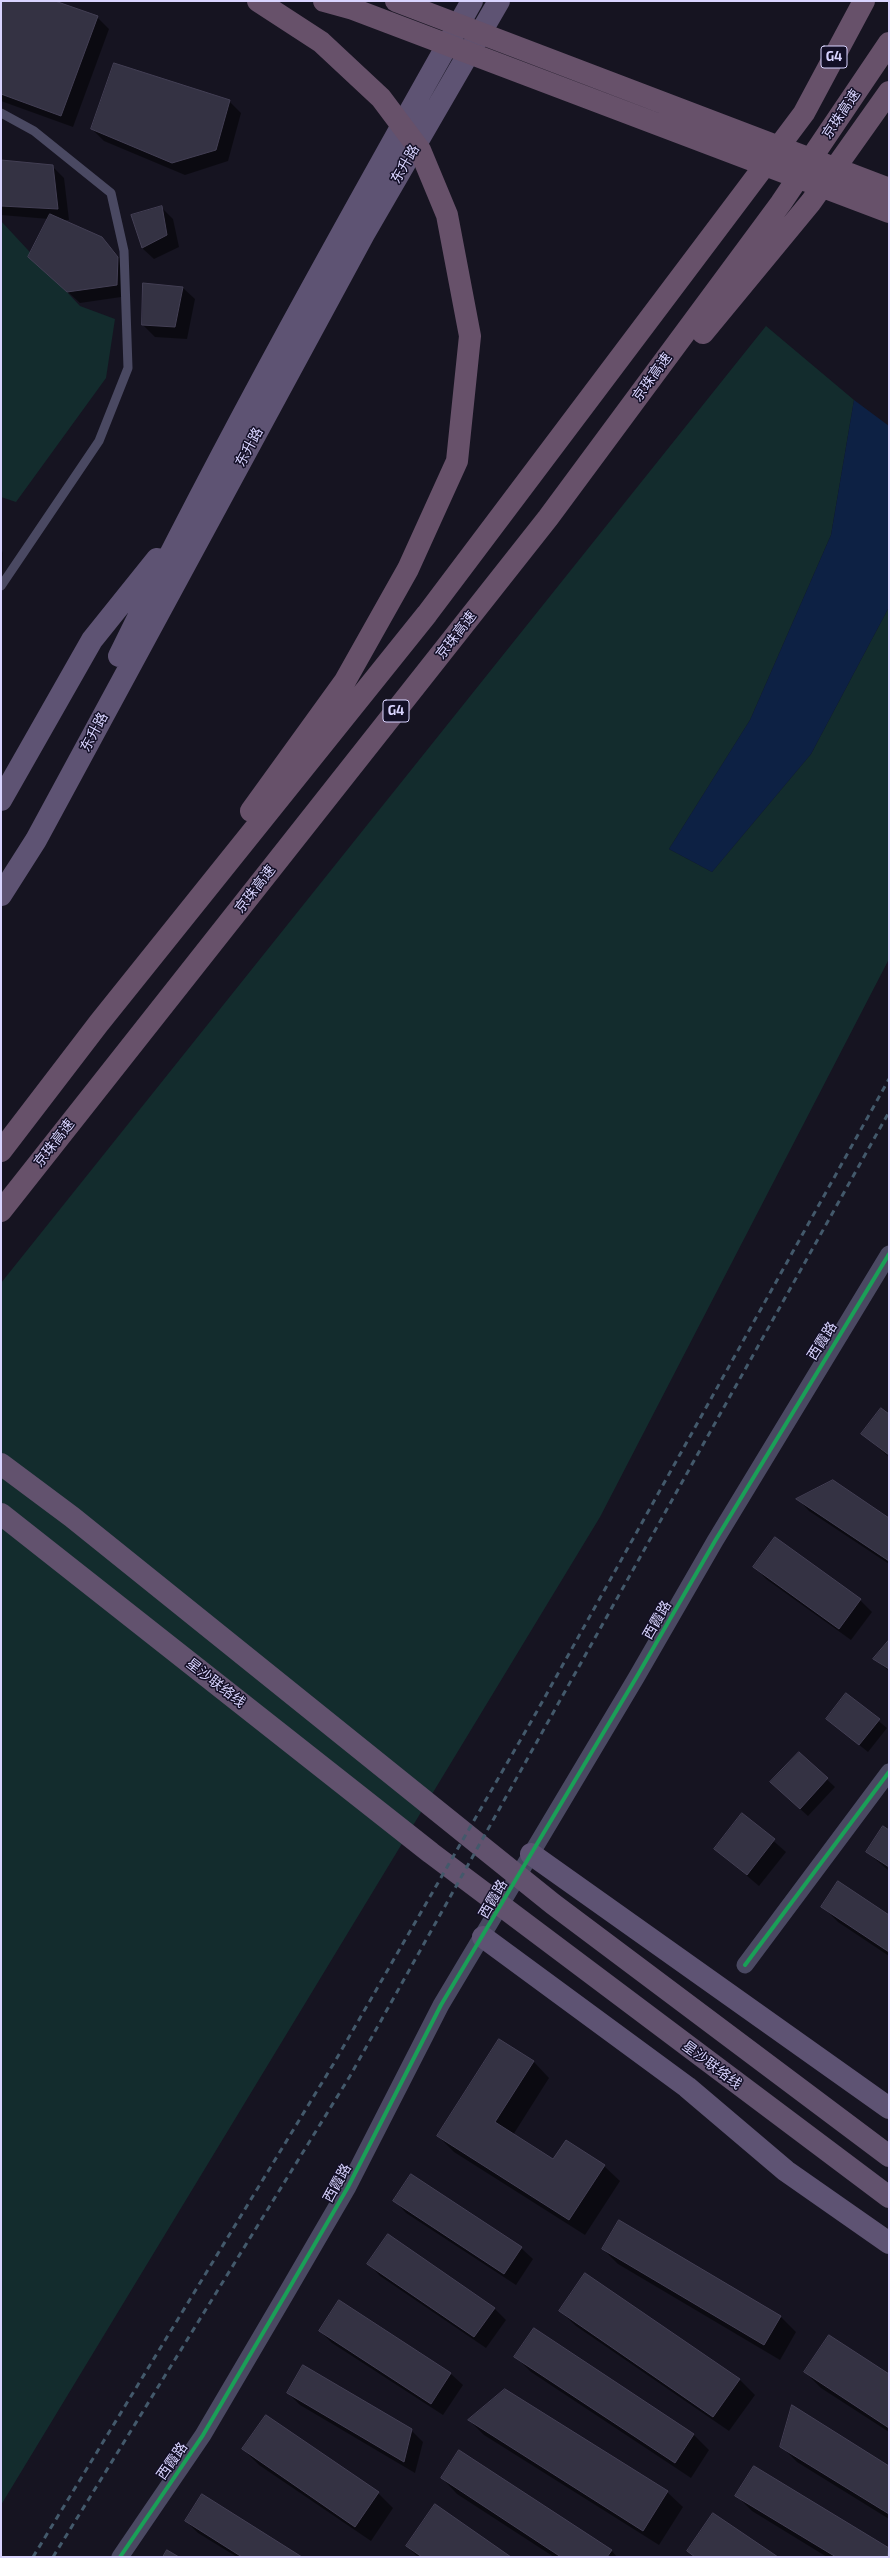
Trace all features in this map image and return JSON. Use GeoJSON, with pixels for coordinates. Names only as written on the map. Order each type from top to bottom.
{"type":"FeatureCollection","features":[{"type":"Feature","properties":{"kind":"highway"},"geometry":{"type":"LineString","coordinates":[[100,1022],[345,681],[408,569],[457,460],[470,336],[447,215],[420,150],[381,98],[321,42],[258,1]]}},
{"type":"Feature","properties":{"kind":"highway"},"geometry":{"type":"LineString","coordinates":[[324,1],[353,10],[889,212]]}},
{"type":"Feature","properties":{"kind":"highway"},"geometry":{"type":"LineString","coordinates":[[396,1],[889,189]]}},
{"type":"Feature","properties":{"kind":"highway","name":"G4"},"geometry":{"type":"LineString","coordinates":[[1,1151],[100,1022],[427,614],[747,189],[804,113],[864,1]]}},
{"type":"Feature","properties":{"kind":"highway","name":"京珠高速"},"geometry":{"type":"LineString","coordinates":[[1,1211],[548,518],[781,203],[889,43]]}},
{"type":"Feature","properties":{"kind":"highway"},"geometry":{"type":"LineString","coordinates":[[548,518],[811,202],[865,128],[889,92]]}},
{"type":"Feature","properties":{"kind":"highway"},"geometry":{"type":"LineString","coordinates":[[1,1464],[72,1517],[535,1889],[889,2156]]}},
{"type":"Feature","properties":{"kind":"highway","name":"星沙联络线"},"geometry":{"type":"LineString","coordinates":[[1,1514],[431,1853],[536,1930],[889,2197]]}},
{"type":"Feature","properties":{"kind":"main road","name":"东升路"},"geometry":{"type":"LineString","coordinates":[[1,872],[29,830],[119,656],[183,527],[348,221],[472,1]]}},
{"type":"Feature","properties":{"kind":"main road","name":"东升路"},"geometry":{"type":"LineString","coordinates":[[1,895],[36,840],[364,234],[499,1]]}},
{"type":"Feature","properties":{"kind":"main road"},"geometry":{"type":"LineString","coordinates":[[1,800],[92,640],[183,527]]}},
{"type":"Feature","properties":{"kind":"main road"},"geometry":{"type":"LineString","coordinates":[[531,1854],[889,2108]]}},
{"type":"Feature","properties":{"kind":"main road"},"geometry":{"type":"LineString","coordinates":[[483,1937],[687,2087],[786,2171],[889,2243]]}},
{"type":"Feature","properties":{"kind":"street","name":"西霞路"},"geometry":{"type":"LineString","coordinates":[[120,2557],[203,2435],[348,2187],[441,2005],[483,1937],[809,1385],[889,1254]]}},
{"type":"Feature","properties":{"kind":"street"},"geometry":{"type":"LineString","coordinates":[[745,1965],[889,1772]]}},
{"type":"Feature","properties":{"kind":"lane"},"geometry":{"type":"LineString","coordinates":[[1,113],[34,131],[111,192],[124,251],[128,368],[98,441],[1,586]]}},
{"type":"Feature","properties":{"kind":"green space"},"geometry":{"type":"Polygon","coordinates":[[[1,221],[80,306],[115,319],[106,378],[16,502],[1,497],[1,221]]]}},
{"type":"Feature","properties":{"kind":"green space"},"geometry":{"type":"Polygon","coordinates":[[[766,326],[854,400],[831,535],[750,720],[669,849],[712,872],[811,754],[889,607],[889,959],[600,1517],[1,2505],[1,1283],[766,326]]]}},
{"type":"Feature","properties":{"kind":"water"},"geometry":{"type":"Polygon","coordinates":[[[854,400],[889,426],[889,607],[811,754],[712,872],[669,849],[750,720],[831,535],[854,400]]]}},
{"type":"Feature","properties":{"kind":"building"},"geometry":{"type":"Polygon","coordinates":[[[1,1],[55,1],[98,16],[61,116],[1,94],[1,1]]]}},
{"type":"Feature","properties":{"kind":"building"},"geometry":{"type":"Polygon","coordinates":[[[114,63],[230,100],[216,150],[172,163],[91,129],[114,63]]]}},
{"type":"Feature","properties":{"kind":"building"},"geometry":{"type":"Polygon","coordinates":[[[1,160],[53,165],[58,209],[1,206],[1,160]]]}},
{"type":"Feature","properties":{"kind":"building"},"geometry":{"type":"Polygon","coordinates":[[[162,206],[167,235],[142,248],[131,215],[162,206]]]}},
{"type":"Feature","properties":{"kind":"building"},"geometry":{"type":"Polygon","coordinates":[[[50,214],[102,237],[118,257],[117,285],[67,292],[28,257],[50,214]]]}},
{"type":"Feature","properties":{"kind":"building"},"geometry":{"type":"Polygon","coordinates":[[[143,283],[183,287],[175,327],[142,325],[143,283]]]}},
{"type":"Feature","properties":{"kind":"building"},"geometry":{"type":"Polygon","coordinates":[[[881,1408],[889,1414],[889,1455],[861,1434],[881,1408]]]}},
{"type":"Feature","properties":{"kind":"building"},"geometry":{"type":"Polygon","coordinates":[[[833,1480],[889,1518],[889,1561],[796,1499],[833,1480]]]}},
{"type":"Feature","properties":{"kind":"building"},"geometry":{"type":"Polygon","coordinates":[[[775,1537],[861,1599],[839,1629],[753,1567],[775,1537]]]}},
{"type":"Feature","properties":{"kind":"building"},"geometry":{"type":"Polygon","coordinates":[[[889,1640],[889,1669],[873,1659],[889,1640]]]}},
{"type":"Feature","properties":{"kind":"building"},"geometry":{"type":"Polygon","coordinates":[[[846,1693],[880,1719],[859,1745],[826,1719],[846,1693]]]}},
{"type":"Feature","properties":{"kind":"building"},"geometry":{"type":"Polygon","coordinates":[[[799,1752],[828,1778],[800,1809],[770,1782],[799,1752]]]}},
{"type":"Feature","properties":{"kind":"building"},"geometry":{"type":"Polygon","coordinates":[[[742,1813],[775,1839],[747,1875],[714,1849],[742,1813]]]}},
{"type":"Feature","properties":{"kind":"building"},"geometry":{"type":"Polygon","coordinates":[[[883,1826],[889,1830],[889,1867],[866,1852],[883,1826]]]}},
{"type":"Feature","properties":{"kind":"building"},"geometry":{"type":"Polygon","coordinates":[[[838,1881],[889,1915],[889,1952],[821,1907],[838,1881]]]}},
{"type":"Feature","properties":{"kind":"building"},"geometry":{"type":"Polygon","coordinates":[[[499,2039],[534,2061],[495,2122],[553,2159],[566,2140],[605,2165],[569,2220],[437,2136],[499,2039]]]}},
{"type":"Feature","properties":{"kind":"building"},"geometry":{"type":"Polygon","coordinates":[[[411,2174],[522,2247],[504,2274],[393,2201],[411,2174]]]}},
{"type":"Feature","properties":{"kind":"building"},"geometry":{"type":"Polygon","coordinates":[[[619,2220],[781,2316],[764,2345],[602,2249],[619,2220]]]}},
{"type":"Feature","properties":{"kind":"building"},"geometry":{"type":"Polygon","coordinates":[[[388,2234],[495,2308],[474,2337],[367,2264],[388,2234]]]}},
{"type":"Feature","properties":{"kind":"building"},"geometry":{"type":"Polygon","coordinates":[[[585,2273],[740,2379],[713,2417],[559,2311],[585,2273]]]}},
{"type":"Feature","properties":{"kind":"building"},"geometry":{"type":"Polygon","coordinates":[[[339,2300],[451,2373],[431,2404],[319,2331],[339,2300]]]}},
{"type":"Feature","properties":{"kind":"building"},"geometry":{"type":"Polygon","coordinates":[[[534,2328],[694,2434],[675,2463],[514,2357],[534,2328]]]}},
{"type":"Feature","properties":{"kind":"building"},"geometry":{"type":"Polygon","coordinates":[[[829,2335],[889,2374],[889,2428],[804,2372],[829,2335]]]}},
{"type":"Feature","properties":{"kind":"building"},"geometry":{"type":"Polygon","coordinates":[[[303,2365],[412,2429],[404,2462],[287,2393],[303,2365]]]}},
{"type":"Feature","properties":{"kind":"building"},"geometry":{"type":"Polygon","coordinates":[[[505,2389],[668,2491],[643,2531],[468,2420],[505,2389]]]}},
{"type":"Feature","properties":{"kind":"building"},"geometry":{"type":"Polygon","coordinates":[[[792,2405],[889,2466],[889,2514],[780,2447],[792,2405]]]}},
{"type":"Feature","properties":{"kind":"building"},"geometry":{"type":"Polygon","coordinates":[[[266,2415],[379,2492],[355,2527],[242,2449],[266,2415]]]}},
{"type":"Feature","properties":{"kind":"building"},"geometry":{"type":"Polygon","coordinates":[[[459,2450],[612,2550],[607,2557],[561,2557],[441,2478],[459,2450]]]}},
{"type":"Feature","properties":{"kind":"building"},"geometry":{"type":"Polygon","coordinates":[[[754,2466],[889,2548],[887,2557],[836,2557],[735,2496],[754,2466]]]}},
{"type":"Feature","properties":{"kind":"building"},"geometry":{"type":"Polygon","coordinates":[[[202,2494],[302,2557],[242,2557],[185,2521],[202,2494]]]}},
{"type":"Feature","properties":{"kind":"building"},"geometry":{"type":"Polygon","coordinates":[[[435,2504],[511,2557],[422,2557],[406,2546],[435,2504]]]}},
{"type":"Feature","properties":{"kind":"building"},"geometry":{"type":"Polygon","coordinates":[[[713,2513],[778,2557],[695,2557],[687,2551],[713,2513]]]}},
{"type":"Feature","properties":{"kind":"building"},"geometry":{"type":"Polygon","coordinates":[[[167,2550],[179,2557],[163,2557],[167,2550]]]}},
{"type":"Feature","properties":{"kind":"railway"},"geometry":{"type":"LineString","coordinates":[[33,2557],[334,2063],[536,1713],[889,1079]]}},
{"type":"Feature","properties":{"kind":"railway"},"geometry":{"type":"LineString","coordinates":[[53,2557],[350,2076],[889,1112]]}},
{"type":"Feature","properties":{"kind":"cycle path"},"geometry":{"type":"LineString","coordinates":[[120,2557],[203,2435],[348,2187],[441,2005],[636,1678],[715,1541],[889,1254]]}},
{"type":"Feature","properties":{"kind":"cycle path"},"geometry":{"type":"LineString","coordinates":[[745,1965],[889,1772]]}}]}
